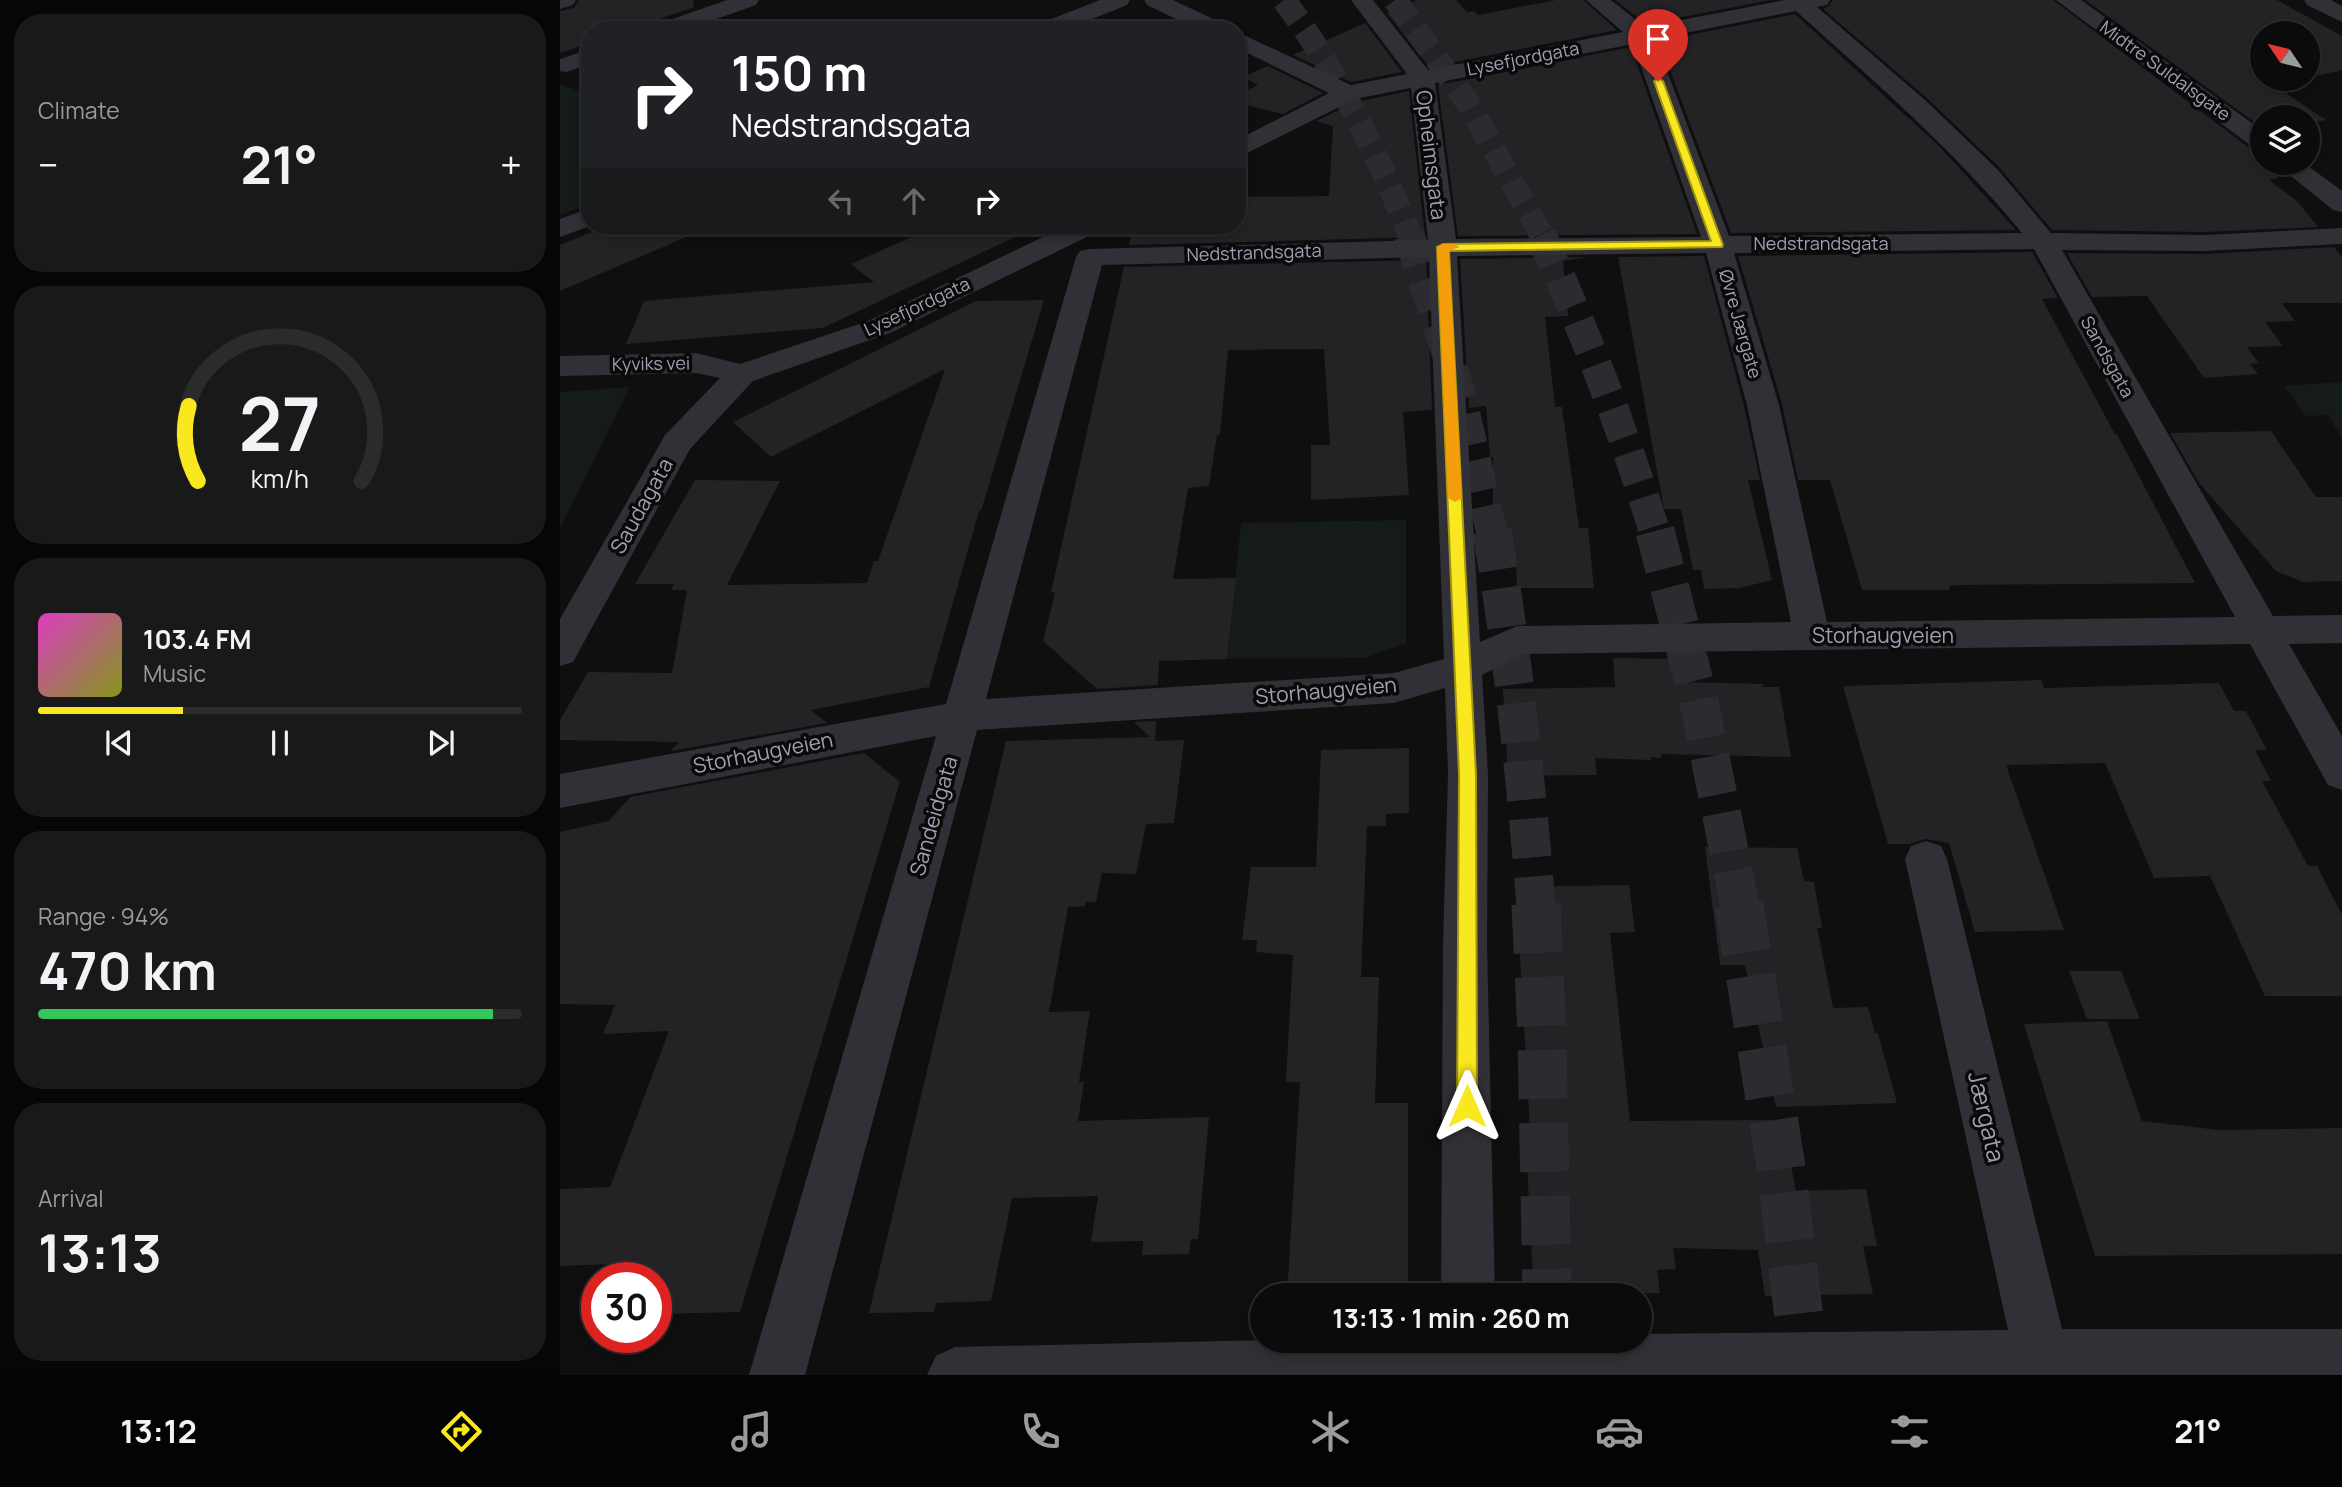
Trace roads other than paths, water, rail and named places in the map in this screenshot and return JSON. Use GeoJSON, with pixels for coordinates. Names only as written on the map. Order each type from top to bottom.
{"type":"FeatureCollection","features":[{"type":"Feature","properties":{"kind":"street"},"geometry":{"type":"LineString","coordinates":[[688,21],[748,0]]}},
{"type":"Feature","properties":{"kind":"street"},"geometry":{"type":"LineString","coordinates":[[1066,21],[1119,0]]}},
{"type":"Feature","properties":{"kind":"street"},"geometry":{"type":"LineString","coordinates":[[1155,0],[1199,21]]}},
{"type":"Feature","properties":{"kind":"street","name":"Opheimsgata"},"geometry":{"type":"LineString","coordinates":[[1362,0],[1422,78],[1443,247],[1468,774],[1465,944],[1468,1283]]}},
{"type":"Feature","properties":{"kind":"street"},"geometry":{"type":"LineString","coordinates":[[1597,0],[1642,36]]}},
{"type":"Feature","properties":{"kind":"street","name":"Midtre Suldalsgate"},"geometry":{"type":"LineString","coordinates":[[2067,0],[2250,134]]}},
{"type":"Feature","properties":{"kind":"street"},"geometry":{"type":"LineString","coordinates":[[2315,0],[2342,15]]}},
{"type":"Feature","properties":{"kind":"street","name":"Lysefjordgata"},"geometry":{"type":"LineString","coordinates":[[1246,145],[1348,93],[1642,36],[1805,1]]}},
{"type":"Feature","properties":{"kind":"street","name":"Sandsgata"},"geometry":{"type":"LineString","coordinates":[[1805,1],[1989,176],[2043,242],[2342,773]]}},
{"type":"Feature","properties":{"kind":"street","name":"Øvre Jærgate"},"geometry":{"type":"LineString","coordinates":[[1642,36],[1718,245],[1763,405],[1812,636]]}},
{"type":"Feature","properties":{"kind":"street"},"geometry":{"type":"LineString","coordinates":[[1246,43],[1348,93]]}},
{"type":"Feature","properties":{"kind":"street"},"geometry":{"type":"LineString","coordinates":[[566,65],[581,59]]}},
{"type":"Feature","properties":{"kind":"street"},"geometry":{"type":"LineString","coordinates":[[2304,175],[2342,204]]}},
{"type":"Feature","properties":{"kind":"street"},"geometry":{"type":"LineString","coordinates":[[560,229],[581,220]]}},
{"type":"Feature","properties":{"kind":"street","name":"Nedstrandsgata"},"geometry":{"type":"LineString","coordinates":[[1068,237],[1443,247],[2205,243],[2342,236]]}},
{"type":"Feature","properties":{"kind":"street","name":"Lysefjordgata"},"geometry":{"type":"LineString","coordinates":[[741,374],[879,327],[1068,237]]}},
{"type":"Feature","properties":{"kind":"street","name":"Sandeidgata"},"geometry":{"type":"LineString","coordinates":[[777,1375],[962,716],[1068,237]]}},
{"type":"Feature","properties":{"kind":"street","name":"Kyviks vei"},"geometry":{"type":"LineString","coordinates":[[560,366],[696,363],[741,374]]}},
{"type":"Feature","properties":{"kind":"street","name":"Saudagata"},"geometry":{"type":"LineString","coordinates":[[560,652],[677,443],[741,374]]}},
{"type":"Feature","properties":{"kind":"street","name":"Storhaugveien"},"geometry":{"type":"LineString","coordinates":[[560,791],[962,716],[1394,688],[1463,668],[1517,640],[2342,629]]}},
{"type":"Feature","properties":{"kind":"street","name":"Jærgata"},"geometry":{"type":"LineString","coordinates":[[1926,859],[2044,1365]]}},
{"type":"Feature","properties":{"kind":"street"},"geometry":{"type":"LineString","coordinates":[[955,1375],[1469,1360],[2044,1365],[2342,1356]]}},
{"type":"Feature","properties":{"kind":"tunnel"},"geometry":{"type":"LineString","coordinates":[[1284,0],[1322,56],[1355,114],[1410,236]]}},
{"type":"Feature","properties":{"kind":"tunnel"},"geometry":{"type":"LineString","coordinates":[[1395,0],[1469,105],[1542,236]]}},
{"type":"Feature","properties":{"kind":"tunnel"},"geometry":{"type":"LineString","coordinates":[[1409,235],[1460,393],[1492,533]]}},
{"type":"Feature","properties":{"kind":"tunnel"},"geometry":{"type":"LineString","coordinates":[[1541,235],[1603,382],[1655,533]]}},
{"type":"Feature","properties":{"kind":"tunnel"},"geometry":{"type":"LineString","coordinates":[[1492,531],[1518,718],[1536,906]]}},
{"type":"Feature","properties":{"kind":"tunnel"},"geometry":{"type":"LineString","coordinates":[[1655,531],[1698,697],[1740,906]]}},
{"type":"Feature","properties":{"kind":"tunnel"},"geometry":{"type":"LineString","coordinates":[[1536,904],[1542,1036],[1547,1283]]}},
{"type":"Feature","properties":{"kind":"tunnel"},"geometry":{"type":"LineString","coordinates":[[1739,904],[1780,1161],[1806,1375]]}}]}
